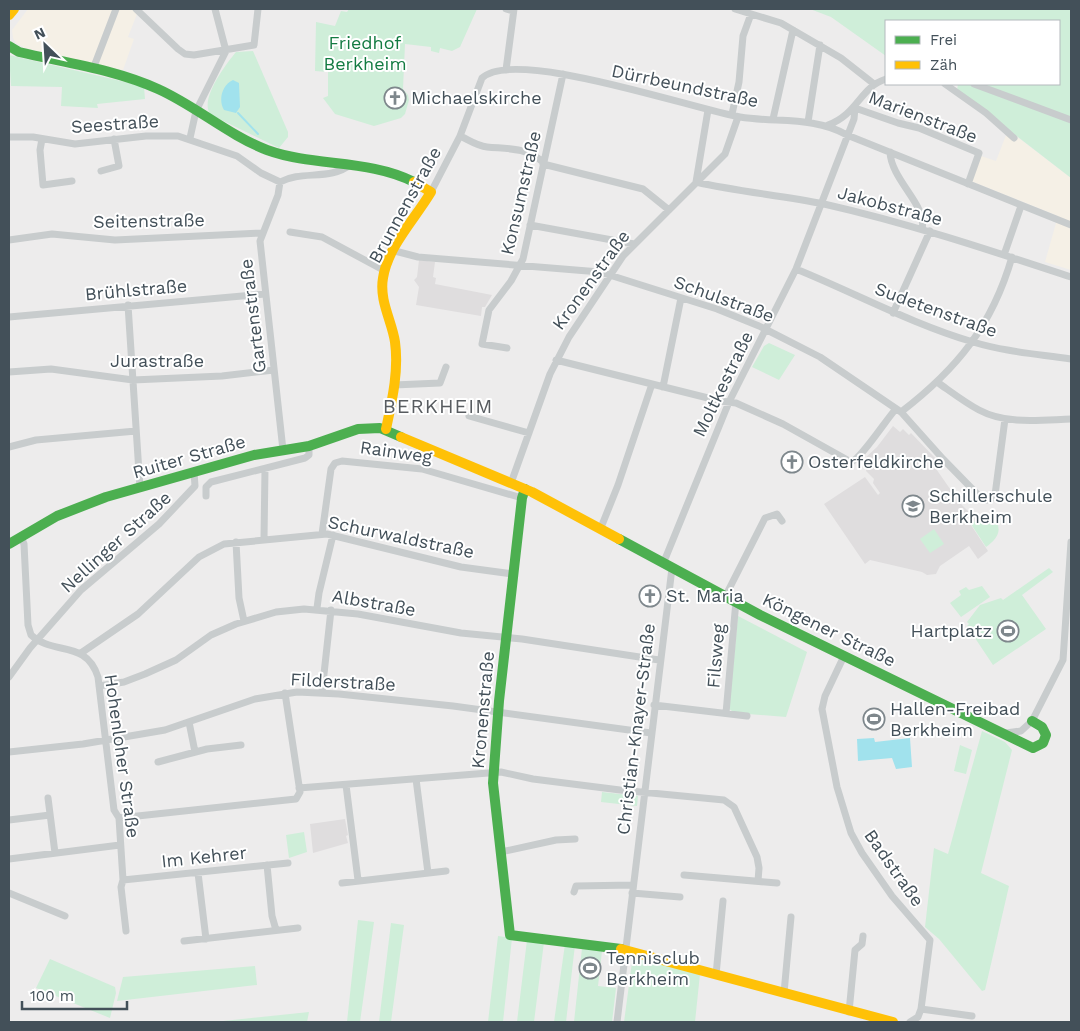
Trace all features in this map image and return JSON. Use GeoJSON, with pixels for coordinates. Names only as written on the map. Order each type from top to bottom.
{"type":"FeatureCollection","features":[{"type":"Feature","properties":{"kind":"street"},"geometry":{"type":"LineString","coordinates":[[9,15],[14,9]]}},
{"type":"Feature","properties":{"kind":"street"},"geometry":{"type":"LineString","coordinates":[[93,68],[116,9]]}},
{"type":"Feature","properties":{"kind":"street"},"geometry":{"type":"LineString","coordinates":[[136,9],[185,54],[194,55],[255,44],[258,9]]}},
{"type":"Feature","properties":{"kind":"street"},"geometry":{"type":"LineString","coordinates":[[190,138],[196,111],[226,50],[215,9]]}},
{"type":"Feature","properties":{"kind":"street"},"geometry":{"type":"LineString","coordinates":[[735,9],[778,22],[793,30],[847,62],[874,84]]}},
{"type":"Feature","properties":{"kind":"street"},"geometry":{"type":"LineString","coordinates":[[506,70],[511,10]]}},
{"type":"Feature","properties":{"kind":"street","name":"Kronenstraße"},"geometry":{"type":"LineString","coordinates":[[511,483],[556,360],[610,275],[634,244],[725,154],[735,115],[743,36],[751,14]]}},
{"type":"Feature","properties":{"kind":"street"},"geometry":{"type":"LineString","coordinates":[[773,119],[778,87],[793,30]]}},
{"type":"Feature","properties":{"kind":"street"},"geometry":{"type":"LineString","coordinates":[[808,122],[820,45]]}},
{"type":"Feature","properties":{"kind":"street"},"geometry":{"type":"LineString","coordinates":[[9,46],[14,52],[93,68],[148,85],[267,150],[307,160],[375,167],[397,173],[418,182],[431,192]]}},
{"type":"Feature","properties":{"kind":"street","name":"Dürrbeundstraße"},"geometry":{"type":"LineString","coordinates":[[484,75],[506,70],[540,70],[708,110],[735,115],[828,125],[847,135],[1071,226]]}},
{"type":"Feature","properties":{"kind":"street","name":"Konsumstraße"},"geometry":{"type":"LineString","coordinates":[[507,348],[482,344],[489,310],[520,266],[563,74]]}},
{"type":"Feature","properties":{"kind":"street","name":"Brunnenstraße"},"geometry":{"type":"LineString","coordinates":[[386,429],[394,385],[396,347],[382,292],[385,271],[431,192],[460,136],[479,81],[484,75]]}},
{"type":"Feature","properties":{"kind":"street"},"geometry":{"type":"LineString","coordinates":[[828,125],[843,119],[855,108],[874,84],[885,79]]}},
{"type":"Feature","properties":{"kind":"street"},"geometry":{"type":"LineString","coordinates":[[947,85],[986,113],[1014,138]]}},
{"type":"Feature","properties":{"kind":"street"},"geometry":{"type":"LineString","coordinates":[[977,85],[1071,120]]}},
{"type":"Feature","properties":{"kind":"street","name":"Moltkestraße"},"geometry":{"type":"LineString","coordinates":[[668,566],[729,402],[796,269],[854,119],[855,108]]}},
{"type":"Feature","properties":{"kind":"street","name":"Marienstraße"},"geometry":{"type":"LineString","coordinates":[[855,108],[919,128],[979,153],[968,184]]}},
{"type":"Feature","properties":{"kind":"street"},"geometry":{"type":"LineString","coordinates":[[696,182],[708,110]]}},
{"type":"Feature","properties":{"kind":"street","name":"Seestraße"},"geometry":{"type":"LineString","coordinates":[[9,137],[75,144],[158,135],[190,138],[237,156],[262,173],[280,182]]}},
{"type":"Feature","properties":{"kind":"street"},"geometry":{"type":"LineString","coordinates":[[460,136],[485,147],[502,146],[530,152],[543,163],[643,189],[669,210]]}},
{"type":"Feature","properties":{"kind":"street"},"geometry":{"type":"LineString","coordinates":[[42,139],[40,150],[44,186],[72,181]]}},
{"type":"Feature","properties":{"kind":"street"},"geometry":{"type":"LineString","coordinates":[[101,171],[119,166],[114,139]]}},
{"type":"Feature","properties":{"kind":"street"},"geometry":{"type":"LineString","coordinates":[[890,152],[894,172],[923,217],[922,229]]}},
{"type":"Feature","properties":{"kind":"street"},"geometry":{"type":"LineString","coordinates":[[280,182],[290,177],[340,172],[350,164]]}},
{"type":"Feature","properties":{"kind":"street","name":"Gartenstraße"},"geometry":{"type":"LineString","coordinates":[[280,182],[278,195],[262,233],[260,246],[283,450]]}},
{"type":"Feature","properties":{"kind":"street","name":"Jakobstraße"},"geometry":{"type":"LineString","coordinates":[[696,182],[736,192],[821,203],[922,229],[1071,277]]}},
{"type":"Feature","properties":{"kind":"street"},"geometry":{"type":"LineString","coordinates":[[556,360],[729,402],[783,424],[849,462],[857,460],[898,411],[937,382],[972,342],[995,304],[1021,206]]}},
{"type":"Feature","properties":{"kind":"street"},"geometry":{"type":"LineString","coordinates":[[530,225],[634,244]]}},
{"type":"Feature","properties":{"kind":"street"},"geometry":{"type":"LineString","coordinates":[[290,232],[322,237],[385,271]]}},
{"type":"Feature","properties":{"kind":"street"},"geometry":{"type":"LineString","coordinates":[[893,313],[930,232]]}},
{"type":"Feature","properties":{"kind":"street","name":"Seitenstraße"},"geometry":{"type":"LineString","coordinates":[[9,240],[52,234],[115,240],[262,233]]}},
{"type":"Feature","properties":{"kind":"street","name":"Schulstraße"},"geometry":{"type":"LineString","coordinates":[[395,251],[418,258],[600,272],[717,309],[766,329],[832,365],[898,411],[974,492],[986,500],[995,495],[1005,419]]}},
{"type":"Feature","properties":{"kind":"street","name":"Sudetenstraße"},"geometry":{"type":"LineString","coordinates":[[796,269],[893,313],[972,342],[1016,352],[1071,359]]}},
{"type":"Feature","properties":{"kind":"street","name":"Brühlstraße"},"geometry":{"type":"LineString","coordinates":[[9,317],[265,294]]}},
{"type":"Feature","properties":{"kind":"street"},"geometry":{"type":"LineString","coordinates":[[663,387],[681,298]]}},
{"type":"Feature","properties":{"kind":"street"},"geometry":{"type":"LineString","coordinates":[[128,305],[140,488]]}},
{"type":"Feature","properties":{"kind":"street"},"geometry":{"type":"LineString","coordinates":[[394,385],[440,382],[446,367]]}},
{"type":"Feature","properties":{"kind":"street","name":"Jurastraße"},"geometry":{"type":"LineString","coordinates":[[9,372],[50,369],[133,380],[222,376],[274,370]]}},
{"type":"Feature","properties":{"kind":"street"},"geometry":{"type":"LineString","coordinates":[[937,382],[978,410],[1005,419],[1071,419]]}},
{"type":"Feature","properties":{"kind":"street"},"geometry":{"type":"LineString","coordinates":[[600,530],[618,485],[652,384]]}},
{"type":"Feature","properties":{"kind":"street"},"geometry":{"type":"LineString","coordinates":[[469,416],[529,433]]}},
{"type":"Feature","properties":{"kind":"street","name":"Ruiter Straße"},"geometry":{"type":"LineString","coordinates":[[9,544],[75,508],[140,488],[254,455],[309,446],[358,429],[375,427],[386,429]]}},
{"type":"Feature","properties":{"kind":"street","name":"Köngener Straße"},"geometry":{"type":"LineString","coordinates":[[386,429],[511,483],[524,494],[600,530],[844,656],[1028,747],[1039,747],[1045,741],[1046,735],[1042,727],[1032,721]]}},
{"type":"Feature","properties":{"kind":"street"},"geometry":{"type":"LineString","coordinates":[[9,447],[36,440],[136,431]]}},
{"type":"Feature","properties":{"kind":"street"},"geometry":{"type":"LineString","coordinates":[[206,496],[206,487],[213,481],[307,457],[309,446]]}},
{"type":"Feature","properties":{"kind":"street","name":"Rainweg"},"geometry":{"type":"LineString","coordinates":[[322,534],[332,469],[339,462],[388,464],[422,469],[524,494]]}},
{"type":"Feature","properties":{"kind":"street"},"geometry":{"type":"LineString","coordinates":[[264,540],[265,469]]}},
{"type":"Feature","properties":{"kind":"street","name":"Nellinger Straße"},"geometry":{"type":"LineString","coordinates":[[9,677],[81,590],[180,504],[195,486],[194,472]]}},
{"type":"Feature","properties":{"kind":"street","name":"Kronenstraße"},"geometry":{"type":"LineString","coordinates":[[524,494],[506,638],[493,788],[510,935],[625,949]]}},
{"type":"Feature","properties":{"kind":"street"},"geometry":{"type":"LineString","coordinates":[[726,595],[763,521],[767,516],[775,514],[782,522]]}},
{"type":"Feature","properties":{"kind":"street","name":"Schurwaldstraße"},"geometry":{"type":"LineString","coordinates":[[81,653],[138,614],[204,554],[220,545],[236,542],[322,534],[333,535],[461,567],[513,574]]}},
{"type":"Feature","properties":{"kind":"street"},"geometry":{"type":"LineString","coordinates":[[317,608],[333,535]]}},
{"type":"Feature","properties":{"kind":"street"},"geometry":{"type":"LineString","coordinates":[[20,537],[24,544],[29,628],[32,636],[38,640],[81,653]]}},
{"type":"Feature","properties":{"kind":"street"},"geometry":{"type":"LineString","coordinates":[[236,542],[239,598],[244,621]]}},
{"type":"Feature","properties":{"kind":"street"},"geometry":{"type":"LineString","coordinates":[[1005,734],[1021,731],[1032,721],[1063,660],[1071,542]]}},
{"type":"Feature","properties":{"kind":"street","name":"Christian-Knayer-Straße"},"geometry":{"type":"LineString","coordinates":[[617,1022],[651,733],[668,566]]}},
{"type":"Feature","properties":{"kind":"street","name":"Filsweg"},"geometry":{"type":"LineString","coordinates":[[726,713],[736,601]]}},
{"type":"Feature","properties":{"kind":"street","name":"Albstraße"},"geometry":{"type":"LineString","coordinates":[[99,686],[124,682],[145,674],[176,660],[215,633],[244,621],[276,612],[317,608],[659,660]]}},
{"type":"Feature","properties":{"kind":"street"},"geometry":{"type":"LineString","coordinates":[[322,692],[331,610]]}},
{"type":"Feature","properties":{"kind":"street","name":"Hohenloher Straße"},"geometry":{"type":"LineString","coordinates":[[81,653],[96,671],[99,686],[114,810],[119,818],[124,880],[121,888],[126,931]]}},
{"type":"Feature","properties":{"kind":"street","name":"Badstraße"},"geometry":{"type":"LineString","coordinates":[[844,656],[825,696],[822,710],[837,787],[847,823],[862,853],[892,896],[930,940],[921,1009]]}},
{"type":"Feature","properties":{"kind":"street"},"geometry":{"type":"LineString","coordinates":[[1063,660],[1071,660]]}},
{"type":"Feature","properties":{"kind":"street","name":"Filderstraße"},"geometry":{"type":"LineString","coordinates":[[9,752],[105,740],[165,730],[255,699],[285,693],[322,692],[499,712],[651,733]]}},
{"type":"Feature","properties":{"kind":"street"},"geometry":{"type":"LineString","coordinates":[[119,818],[293,800],[299,797],[285,693]]}},
{"type":"Feature","properties":{"kind":"street","name":"Filsweg"},"geometry":{"type":"LineString","coordinates":[[654,705],[747,716]]}},
{"type":"Feature","properties":{"kind":"street"},"geometry":{"type":"LineString","coordinates":[[190,722],[195,752]]}},
{"type":"Feature","properties":{"kind":"street"},"geometry":{"type":"LineString","coordinates":[[158,762],[195,752],[241,745]]}},
{"type":"Feature","properties":{"kind":"street"},"geometry":{"type":"LineString","coordinates":[[299,788],[504,772],[533,779],[730,802],[758,861],[758,881]]}},
{"type":"Feature","properties":{"kind":"street"},"geometry":{"type":"LineString","coordinates":[[416,779],[428,873]]}},
{"type":"Feature","properties":{"kind":"street"},"geometry":{"type":"LineString","coordinates":[[346,784],[358,880]]}},
{"type":"Feature","properties":{"kind":"street"},"geometry":{"type":"LineString","coordinates":[[48,798],[55,853]]}},
{"type":"Feature","properties":{"kind":"street"},"geometry":{"type":"LineString","coordinates":[[9,820],[50,814]]}},
{"type":"Feature","properties":{"kind":"street"},"geometry":{"type":"LineString","coordinates":[[501,852],[556,840],[575,839]]}},
{"type":"Feature","properties":{"kind":"street"},"geometry":{"type":"LineString","coordinates":[[9,859],[120,845]]}},
{"type":"Feature","properties":{"kind":"street","name":"Im Kehrer"},"geometry":{"type":"LineString","coordinates":[[124,880],[288,863]]}},
{"type":"Feature","properties":{"kind":"street"},"geometry":{"type":"LineString","coordinates":[[267,865],[272,916],[276,930]]}},
{"type":"Feature","properties":{"kind":"street"},"geometry":{"type":"LineString","coordinates":[[342,883],[446,871]]}},
{"type":"Feature","properties":{"kind":"street"},"geometry":{"type":"LineString","coordinates":[[198,873],[206,938]]}},
{"type":"Feature","properties":{"kind":"street"},"geometry":{"type":"LineString","coordinates":[[684,875],[777,883]]}},
{"type":"Feature","properties":{"kind":"street"},"geometry":{"type":"LineString","coordinates":[[574,892],[576,886],[633,885]]}},
{"type":"Feature","properties":{"kind":"street"},"geometry":{"type":"LineString","coordinates":[[9,893],[65,916]]}},
{"type":"Feature","properties":{"kind":"street"},"geometry":{"type":"LineString","coordinates":[[632,893],[680,897]]}},
{"type":"Feature","properties":{"kind":"street"},"geometry":{"type":"LineString","coordinates":[[716,975],[723,901]]}},
{"type":"Feature","properties":{"kind":"street"},"geometry":{"type":"LineString","coordinates":[[784,993],[791,917]]}},
{"type":"Feature","properties":{"kind":"street"},"geometry":{"type":"LineString","coordinates":[[184,941],[298,928]]}},
{"type":"Feature","properties":{"kind":"street"},"geometry":{"type":"LineString","coordinates":[[849,1012],[855,950],[863,943],[863,936]]}},
{"type":"Feature","properties":{"kind":"street"},"geometry":{"type":"LineString","coordinates":[[625,949],[849,1012],[893,1022]]}},
{"type":"Feature","properties":{"kind":"street"},"geometry":{"type":"LineString","coordinates":[[910,1022],[918,1017],[921,1009],[972,1016]]}},
{"type":"Feature","properties":{"kind":"shaded area"},"geometry":{"type":"Polygon","coordinates":[[[28,9],[133,9],[137,14],[128,37],[134,39],[123,70],[25,48],[16,43],[12,30],[28,9]]]}},
{"type":"Feature","properties":{"kind":"shaded area"},"geometry":{"type":"Polygon","coordinates":[[[1008,130],[1071,178],[1071,270],[1045,262],[1058,216],[971,181],[981,156],[996,161],[1008,130]]]}},
{"type":"Feature","properties":{"kind":"shaded area"},"geometry":{"type":"Polygon","coordinates":[[[419,260],[435,262],[433,277],[436,278],[435,284],[492,295],[485,307],[482,307],[481,316],[416,305],[419,287],[414,280],[417,277],[419,260]]]}},
{"type":"Feature","properties":{"kind":"shaded area"},"geometry":{"type":"Polygon","coordinates":[[[893,426],[900,432],[903,429],[909,435],[911,433],[936,459],[932,463],[961,504],[977,520],[971,525],[988,551],[978,559],[969,546],[940,566],[936,574],[927,575],[922,572],[870,560],[865,564],[824,504],[865,477],[878,495],[880,493],[873,483],[874,479],[866,471],[868,462],[864,459],[877,447],[893,426]]]}},
{"type":"Feature","properties":{"kind":"shaded area"},"geometry":{"type":"Polygon","coordinates":[[[345,819],[348,843],[313,853],[310,824],[345,819]]]}},
{"type":"Feature","properties":{"kind":"green space","name":"Friedhof Berkheim"},"geometry":{"type":"Polygon","coordinates":[[[349,9],[477,9],[460,47],[452,51],[440,48],[439,53],[431,51],[431,47],[405,44],[403,89],[408,95],[409,100],[405,114],[401,118],[374,126],[335,114],[323,98],[328,96],[328,72],[315,71],[316,22],[335,26],[341,11],[347,12],[349,9]]]}},
{"type":"Feature","properties":{"kind":"green space"},"geometry":{"type":"Polygon","coordinates":[[[810,9],[1071,9],[1071,178],[957,90],[958,85],[1060,85],[1060,20],[885,20],[885,55],[831,17],[810,9]]]}},
{"type":"Feature","properties":{"kind":"green space"},"geometry":{"type":"Polygon","coordinates":[[[253,51],[288,132],[288,137],[279,148],[211,115],[208,109],[208,101],[215,83],[236,52],[253,51]]]}},
{"type":"Feature","properties":{"kind":"green space"},"geometry":{"type":"Polygon","coordinates":[[[9,55],[138,85],[144,87],[145,99],[97,104],[98,108],[61,106],[62,87],[11,86],[9,55]]]}},
{"type":"Feature","properties":{"kind":"green space"},"geometry":{"type":"Polygon","coordinates":[[[769,343],[795,355],[779,380],[752,367],[764,346],[769,343]]]}},
{"type":"Feature","properties":{"kind":"green space"},"geometry":{"type":"Polygon","coordinates":[[[984,515],[994,518],[999,530],[994,540],[986,547],[971,524],[984,515]]]}},
{"type":"Feature","properties":{"kind":"green space"},"geometry":{"type":"Polygon","coordinates":[[[934,529],[944,544],[930,553],[920,539],[934,529]]]}},
{"type":"Feature","properties":{"kind":"green space","name":"Hartplatz"},"geometry":{"type":"Polygon","coordinates":[[[1049,568],[1053,572],[1022,595],[1046,629],[993,665],[967,626],[969,624],[967,622],[980,605],[1001,598],[1003,600],[1049,568]]]}},
{"type":"Feature","properties":{"kind":"green space"},"geometry":{"type":"Polygon","coordinates":[[[982,586],[990,597],[961,617],[950,603],[961,595],[959,591],[966,587],[969,590],[982,586]]]}},
{"type":"Feature","properties":{"kind":"green space"},"geometry":{"type":"Polygon","coordinates":[[[738,616],[807,652],[786,717],[735,713],[729,709],[738,616]]]}},
{"type":"Feature","properties":{"kind":"green space"},"geometry":{"type":"Polygon","coordinates":[[[982,731],[1005,742],[1012,750],[981,873],[1009,886],[985,990],[982,991],[939,939],[925,927],[934,848],[948,854],[982,731]]]}},
{"type":"Feature","properties":{"kind":"green space"},"geometry":{"type":"Polygon","coordinates":[[[960,745],[972,750],[966,774],[954,771],[960,745]]]}},
{"type":"Feature","properties":{"kind":"green space"},"geometry":{"type":"Polygon","coordinates":[[[602,792],[638,796],[637,806],[601,802],[602,792]]]}},
{"type":"Feature","properties":{"kind":"green space"},"geometry":{"type":"Polygon","coordinates":[[[304,832],[307,852],[289,858],[286,835],[304,832]]]}},
{"type":"Feature","properties":{"kind":"green space"},"geometry":{"type":"Polygon","coordinates":[[[358,920],[374,922],[360,1022],[347,1022],[358,920]]]}},
{"type":"Feature","properties":{"kind":"green space"},"geometry":{"type":"Polygon","coordinates":[[[391,923],[404,925],[391,1022],[379,1022],[391,923]]]}},
{"type":"Feature","properties":{"kind":"green space"},"geometry":{"type":"Polygon","coordinates":[[[498,936],[512,938],[503,1022],[488,1022],[498,936]]]}},
{"type":"Feature","properties":{"kind":"green space"},"geometry":{"type":"Polygon","coordinates":[[[527,940],[544,942],[534,1022],[517,1022],[527,940]]]}},
{"type":"Feature","properties":{"kind":"green space"},"geometry":{"type":"Polygon","coordinates":[[[565,944],[575,945],[566,1022],[554,1022],[565,944]]]}},
{"type":"Feature","properties":{"kind":"green space","name":"Tennisclub Berkheim"},"geometry":{"type":"Polygon","coordinates":[[[582,948],[602,951],[598,986],[616,988],[612,1022],[574,1022],[582,948]]]}},
{"type":"Feature","properties":{"kind":"green space"},"geometry":{"type":"Polygon","coordinates":[[[633,955],[700,974],[695,1022],[624,1022],[633,955]]]}},
{"type":"Feature","properties":{"kind":"green space"},"geometry":{"type":"Polygon","coordinates":[[[50,959],[115,987],[116,993],[110,1018],[36,988],[50,959]]]}},
{"type":"Feature","properties":{"kind":"green space"},"geometry":{"type":"Polygon","coordinates":[[[255,966],[257,985],[117,1001],[123,977],[255,966]]]}},
{"type":"Feature","properties":{"kind":"green space"},"geometry":{"type":"Polygon","coordinates":[[[309,1012],[307,1022],[214,1022],[309,1012]]]}},
{"type":"Feature","properties":{"kind":"water"},"geometry":{"type":"Polygon","coordinates":[[[233,80],[239,83],[240,107],[236,113],[224,110],[221,102],[222,93],[226,85],[233,80]]]}},
{"type":"Feature","properties":{"kind":"water"},"geometry":{"type":"Polygon","coordinates":[[[874,738],[875,742],[910,738],[912,767],[896,769],[892,758],[858,761],[857,739],[874,738]]]}},
{"type":"Feature","properties":{"kind":"waterway"},"geometry":{"type":"LineString","coordinates":[[238,113],[258,134]]}},
{"type":"Feature","properties":{"kind":"traffic: fast"},"geometry":{"type":"LineString","coordinates":[[9,46],[19,52],[107,71],[141,82],[172,96],[239,137],[267,150],[303,159],[379,170],[414,182]]}},
{"type":"Feature","properties":{"kind":"traffic: fast"},"geometry":{"type":"LineString","coordinates":[[9,544],[57,516],[106,497],[254,455],[309,446],[358,429],[380,428],[401,437]]}},
{"type":"Feature","properties":{"kind":"traffic: fast"},"geometry":{"type":"LineString","coordinates":[[525,489],[522,498],[499,701],[493,783],[510,935],[621,949]]}},
{"type":"Feature","properties":{"kind":"traffic: fast"},"geometry":{"type":"LineString","coordinates":[[619,539],[760,615],[1033,748],[1043,743],[1046,735],[1042,727],[1032,721]]}},
{"type":"Feature","properties":{"kind":"traffic: slow"},"geometry":{"type":"LineString","coordinates":[[9,15],[14,9]]}},
{"type":"Feature","properties":{"kind":"traffic: slow"},"geometry":{"type":"LineString","coordinates":[[386,429],[394,386],[396,353],[382,286],[390,255],[431,192],[414,182]]}},
{"type":"Feature","properties":{"kind":"traffic: slow"},"geometry":{"type":"LineString","coordinates":[[401,437],[532,492],[619,539]]}},
{"type":"Feature","properties":{"kind":"traffic: slow"},"geometry":{"type":"LineString","coordinates":[[621,949],[893,1022]]}},
{"type":"Feature","properties":{"kind":"place","name":"Michaelskirche"},"geometry":{"type":"Point","coordinates":[395,98]}},
{"type":"Feature","properties":{"kind":"place","name":"Osterfeldkirche"},"geometry":{"type":"Point","coordinates":[792,462]}},
{"type":"Feature","properties":{"kind":"place","name":"Schillerschule Berkheim"},"geometry":{"type":"Point","coordinates":[913,506]}},
{"type":"Feature","properties":{"kind":"place","name":"St. Maria"},"geometry":{"type":"Point","coordinates":[650,596]}},
{"type":"Feature","properties":{"kind":"place","name":"Hartplatz"},"geometry":{"type":"Point","coordinates":[1008,631]}},
{"type":"Feature","properties":{"kind":"place","name":"Hallen-Freibad Berkheim"},"geometry":{"type":"Point","coordinates":[874,719]}},
{"type":"Feature","properties":{"kind":"place","name":"Tennisclub Berkheim"},"geometry":{"type":"Point","coordinates":[590,968]}},
{"type":"Feature","properties":{"kind":"district","name":"BERKHEIM"},"geometry":{"type":"Point","coordinates":[438,406]}}]}
